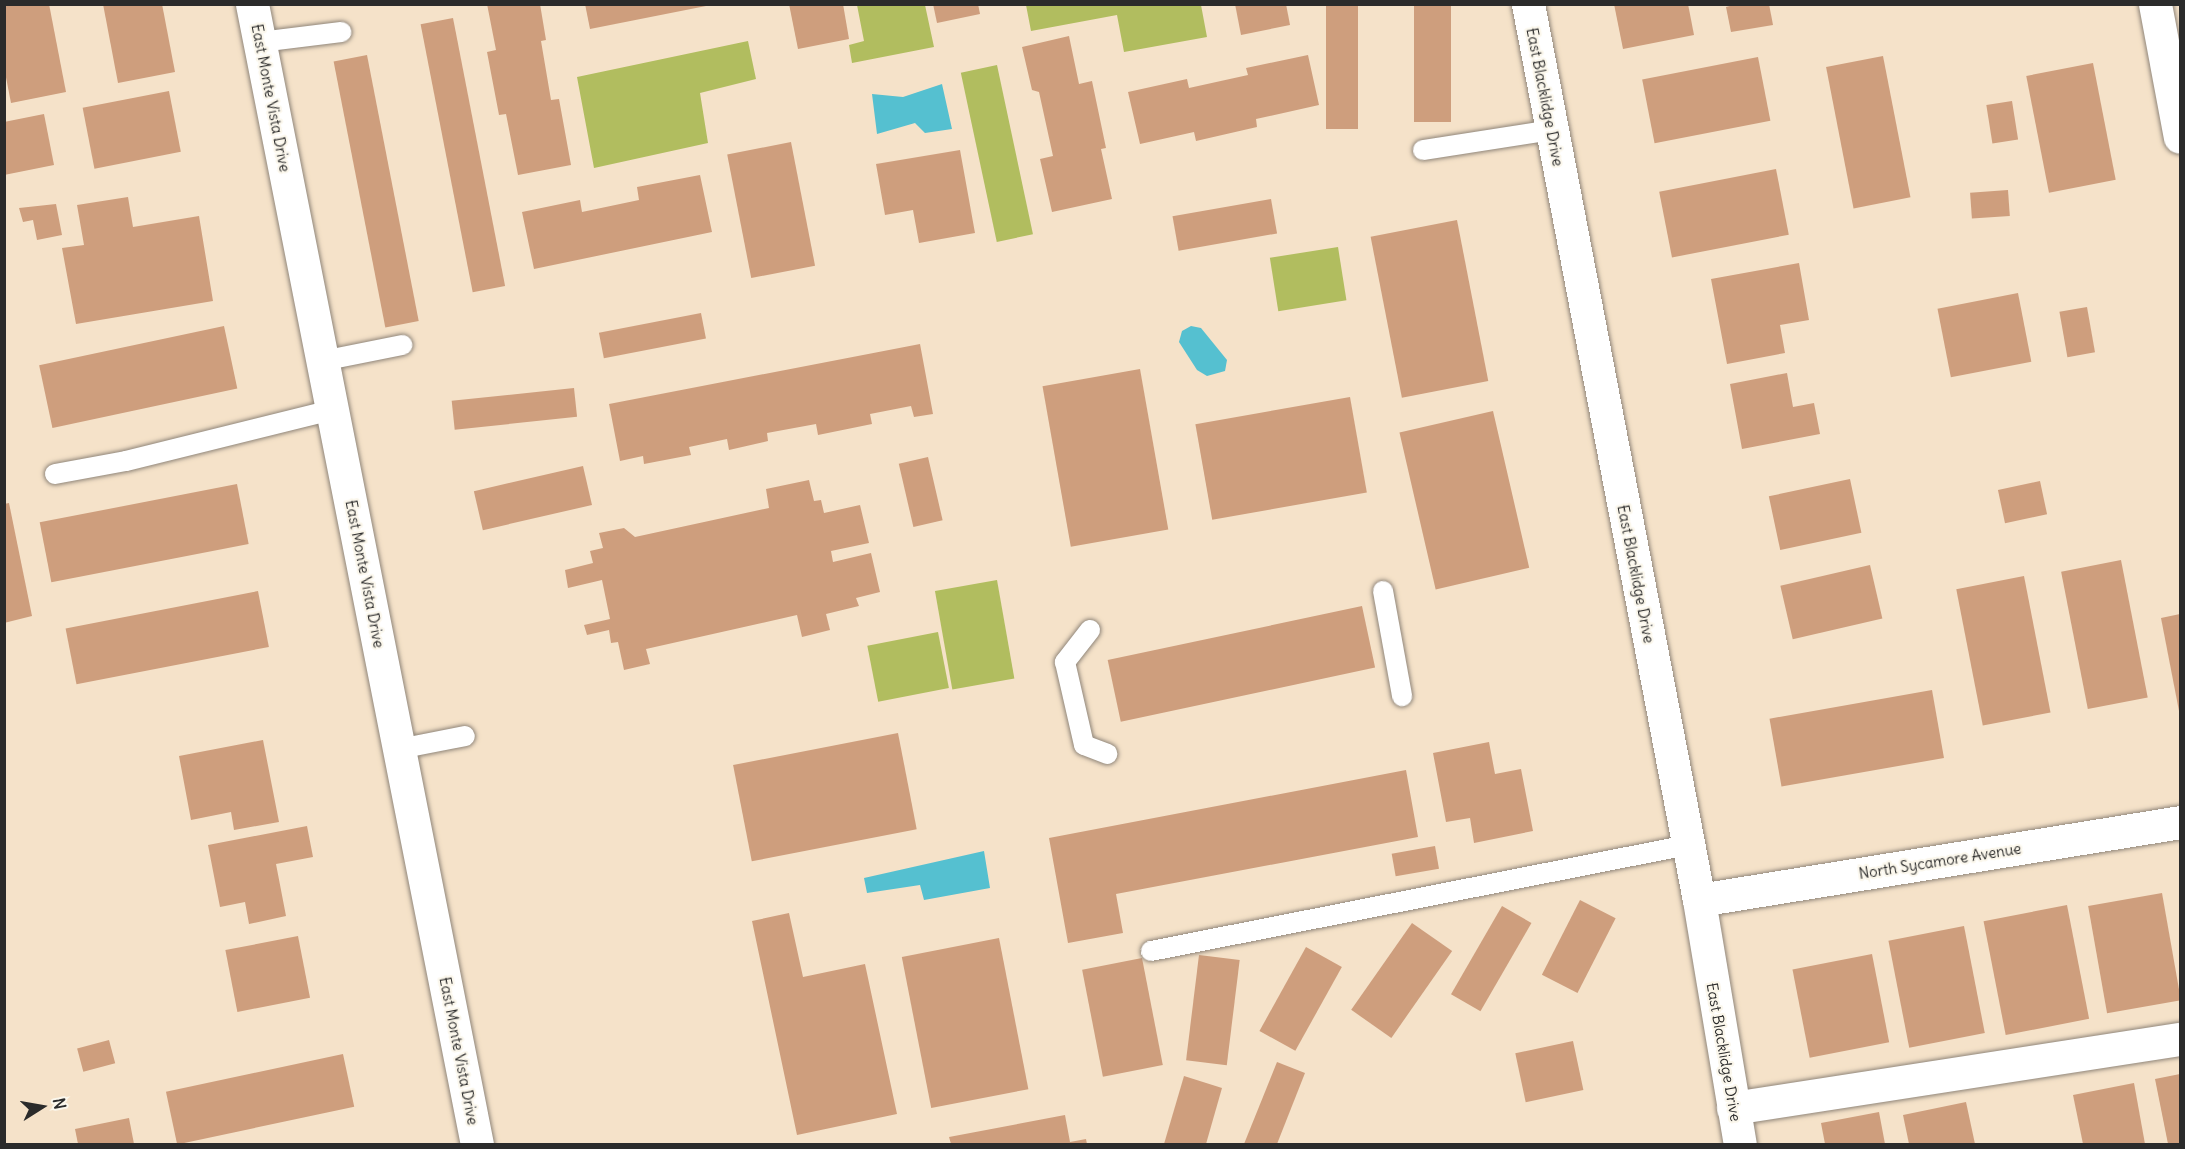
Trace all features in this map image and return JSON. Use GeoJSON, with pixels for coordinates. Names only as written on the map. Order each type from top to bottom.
{"type":"FeatureCollection","features":[{"type":"Feature","properties":{"kind":"street","name":"East Monte Vista Drive"},"geometry":{"type":"LineString","coordinates":[[252,4],[477,1144]]}},
{"type":"Feature","properties":{"kind":"street","name":"East Blacklidge Drive"},"geometry":{"type":"LineString","coordinates":[[1528,4],[1699,900],[1740,1144]]}},
{"type":"Feature","properties":{"kind":"street"},"geometry":{"type":"LineString","coordinates":[[2155,4],[2181,137]]}},
{"type":"Feature","properties":{"kind":"street","name":"North Sycamore Avenue"},"geometry":{"type":"LineString","coordinates":[[1699,900],[2181,822]]}},
{"type":"Feature","properties":{"kind":"street"},"geometry":{"type":"LineString","coordinates":[[1733,1108],[2181,1039]]}},
{"type":"Feature","properties":{"kind":"lane"},"geometry":{"type":"LineString","coordinates":[[260,42],[341,32]]}},
{"type":"Feature","properties":{"kind":"lane"},"geometry":{"type":"LineString","coordinates":[[1424,150],[1552,130]]}},
{"type":"Feature","properties":{"kind":"lane"},"geometry":{"type":"LineString","coordinates":[[322,361],[402,345]]}},
{"type":"Feature","properties":{"kind":"lane"},"geometry":{"type":"LineString","coordinates":[[55,474],[126,461],[332,410]]}},
{"type":"Feature","properties":{"kind":"lane"},"geometry":{"type":"LineString","coordinates":[[1383,591],[1402,696]]}},
{"type":"Feature","properties":{"kind":"lane"},"geometry":{"type":"LineString","coordinates":[[1090,630],[1065,662],[1084,745],[1107,754]]}},
{"type":"Feature","properties":{"kind":"lane"},"geometry":{"type":"LineString","coordinates":[[399,749],[465,736]]}},
{"type":"Feature","properties":{"kind":"lane"},"geometry":{"type":"LineString","coordinates":[[1151,951],[1688,845]]}},
{"type":"Feature","properties":{"kind":"green space"},"geometry":{"type":"Polygon","coordinates":[[[857,5],[925,5],[934,47],[852,63],[849,45],[864,41],[857,5]]]}},
{"type":"Feature","properties":{"kind":"green space"},"geometry":{"type":"Polygon","coordinates":[[[1026,5],[1201,5],[1207,37],[1124,52],[1117,15],[1031,31],[1026,5]]]}},
{"type":"Feature","properties":{"kind":"green space"},"geometry":{"type":"Polygon","coordinates":[[[748,41],[756,79],[700,93],[708,143],[594,168],[577,77],[748,41]]]}},
{"type":"Feature","properties":{"kind":"green space"},"geometry":{"type":"Polygon","coordinates":[[[997,65],[1033,234],[997,242],[961,73],[997,65]]]}},
{"type":"Feature","properties":{"kind":"green space"},"geometry":{"type":"Polygon","coordinates":[[[1338,247],[1346,300],[1278,311],[1270,258],[1338,247]]]}},
{"type":"Feature","properties":{"kind":"green space"},"geometry":{"type":"Polygon","coordinates":[[[997,580],[1014,678],[952,689],[935,591],[997,580]]]}},
{"type":"Feature","properties":{"kind":"green space"},"geometry":{"type":"Polygon","coordinates":[[[938,632],[949,688],[878,702],[867,646],[938,632]]]}},
{"type":"Feature","properties":{"kind":"water"},"geometry":{"type":"Polygon","coordinates":[[[942,84],[952,129],[925,133],[915,123],[877,134],[872,94],[903,97],[942,84]]]}},
{"type":"Feature","properties":{"kind":"water"},"geometry":{"type":"Polygon","coordinates":[[[1191,326],[1201,328],[1227,360],[1225,371],[1207,376],[1197,370],[1179,342],[1182,331],[1191,326]]]}},
{"type":"Feature","properties":{"kind":"water"},"geometry":{"type":"Polygon","coordinates":[[[984,851],[990,888],[924,900],[920,885],[867,893],[864,878],[984,851]]]}},
{"type":"Feature","properties":{"kind":"building"},"geometry":{"type":"Polygon","coordinates":[[[4,4],[49,4],[66,92],[11,103],[4,67],[4,4]]]}},
{"type":"Feature","properties":{"kind":"building"},"geometry":{"type":"Polygon","coordinates":[[[103,4],[162,4],[175,72],[118,83],[103,4]]]}},
{"type":"Feature","properties":{"kind":"building"},"geometry":{"type":"Polygon","coordinates":[[[487,4],[540,4],[546,40],[541,41],[551,100],[559,99],[571,165],[518,175],[506,114],[499,115],[487,52],[496,50],[487,4]]]}},
{"type":"Feature","properties":{"kind":"building"},"geometry":{"type":"Polygon","coordinates":[[[585,4],[706,4],[706,6],[590,29],[585,4]]]}},
{"type":"Feature","properties":{"kind":"building"},"geometry":{"type":"Polygon","coordinates":[[[789,4],[843,4],[849,39],[798,49],[789,4]]]}},
{"type":"Feature","properties":{"kind":"building"},"geometry":{"type":"Polygon","coordinates":[[[933,4],[978,4],[980,14],[937,23],[933,4]]]}},
{"type":"Feature","properties":{"kind":"building"},"geometry":{"type":"Polygon","coordinates":[[[1235,4],[1286,4],[1290,25],[1241,35],[1235,4]]]}},
{"type":"Feature","properties":{"kind":"building"},"geometry":{"type":"Polygon","coordinates":[[[1326,4],[1358,4],[1358,129],[1326,129],[1326,4]]]}},
{"type":"Feature","properties":{"kind":"building"},"geometry":{"type":"Polygon","coordinates":[[[1414,4],[1451,4],[1451,122],[1414,122],[1414,4]]]}},
{"type":"Feature","properties":{"kind":"building"},"geometry":{"type":"Polygon","coordinates":[[[1614,4],[1688,4],[1694,35],[1623,49],[1614,4]]]}},
{"type":"Feature","properties":{"kind":"building"},"geometry":{"type":"Polygon","coordinates":[[[1737,4],[1769,4],[1773,25],[1731,32],[1726,7],[1737,4]]]}},
{"type":"Feature","properties":{"kind":"building"},"geometry":{"type":"Polygon","coordinates":[[[453,18],[505,286],[473,292],[421,24],[453,18]]]}},
{"type":"Feature","properties":{"kind":"building"},"geometry":{"type":"Polygon","coordinates":[[[1069,36],[1079,84],[1092,81],[1106,148],[1101,149],[1112,199],[1052,212],[1040,159],[1053,156],[1039,92],[1032,90],[1022,47],[1069,36]]]}},
{"type":"Feature","properties":{"kind":"building"},"geometry":{"type":"Polygon","coordinates":[[[367,55],[419,321],[385,328],[334,61],[367,55]]]}},
{"type":"Feature","properties":{"kind":"building"},"geometry":{"type":"Polygon","coordinates":[[[1308,55],[1319,105],[1256,119],[1257,127],[1196,141],[1194,132],[1140,144],[1128,92],[1187,79],[1189,88],[1248,75],[1246,68],[1308,55]]]}},
{"type":"Feature","properties":{"kind":"building"},"geometry":{"type":"Polygon","coordinates":[[[1883,56],[1910,197],[1854,208],[1826,67],[1883,56]]]}},
{"type":"Feature","properties":{"kind":"building"},"geometry":{"type":"Polygon","coordinates":[[[1758,57],[1770,121],[1655,143],[1642,80],[1758,57]]]}},
{"type":"Feature","properties":{"kind":"building"},"geometry":{"type":"Polygon","coordinates":[[[2093,63],[2116,180],[2049,193],[2026,76],[2093,63]]]}},
{"type":"Feature","properties":{"kind":"building"},"geometry":{"type":"Polygon","coordinates":[[[169,91],[181,152],[94,169],[83,108],[169,91]]]}},
{"type":"Feature","properties":{"kind":"building"},"geometry":{"type":"Polygon","coordinates":[[[2012,101],[2018,140],[1992,144],[1986,105],[2012,101]]]}},
{"type":"Feature","properties":{"kind":"building"},"geometry":{"type":"Polygon","coordinates":[[[44,114],[54,165],[4,175],[4,122],[44,114]]]}},
{"type":"Feature","properties":{"kind":"building"},"geometry":{"type":"Polygon","coordinates":[[[791,142],[815,266],[751,278],[727,154],[791,142]]]}},
{"type":"Feature","properties":{"kind":"building"},"geometry":{"type":"Polygon","coordinates":[[[960,150],[975,233],[919,243],[913,210],[885,215],[876,164],[960,150]]]}},
{"type":"Feature","properties":{"kind":"building"},"geometry":{"type":"Polygon","coordinates":[[[1776,169],[1789,235],[1672,257],[1659,192],[1776,169]]]}},
{"type":"Feature","properties":{"kind":"building"},"geometry":{"type":"Polygon","coordinates":[[[700,175],[712,232],[534,269],[522,212],[580,200],[582,212],[639,200],[637,187],[700,175]]]}},
{"type":"Feature","properties":{"kind":"building"},"geometry":{"type":"Polygon","coordinates":[[[2008,190],[2010,216],[1972,219],[1970,193],[2008,190]]]}},
{"type":"Feature","properties":{"kind":"building"},"geometry":{"type":"Polygon","coordinates":[[[128,197],[133,227],[199,216],[213,301],[76,324],[62,248],[84,245],[77,205],[128,197]]]}},
{"type":"Feature","properties":{"kind":"building"},"geometry":{"type":"Polygon","coordinates":[[[1271,199],[1277,233],[1179,251],[1173,216],[1271,199]]]}},
{"type":"Feature","properties":{"kind":"building"},"geometry":{"type":"Polygon","coordinates":[[[56,204],[62,235],[37,240],[33,220],[23,222],[19,208],[56,204]]]}},
{"type":"Feature","properties":{"kind":"building"},"geometry":{"type":"Polygon","coordinates":[[[1457,220],[1488,381],[1402,398],[1371,237],[1457,220]]]}},
{"type":"Feature","properties":{"kind":"building"},"geometry":{"type":"Polygon","coordinates":[[[1799,263],[1809,320],[1780,325],[1785,353],[1727,364],[1711,279],[1799,263]]]}},
{"type":"Feature","properties":{"kind":"building"},"geometry":{"type":"Polygon","coordinates":[[[2018,293],[2031,362],[1951,377],[1938,309],[2018,293]]]}},
{"type":"Feature","properties":{"kind":"building"},"geometry":{"type":"Polygon","coordinates":[[[2087,307],[2095,352],[2067,357],[2059,312],[2087,307]]]}},
{"type":"Feature","properties":{"kind":"building"},"geometry":{"type":"Polygon","coordinates":[[[701,313],[706,339],[604,358],[599,333],[701,313]]]}},
{"type":"Feature","properties":{"kind":"building"},"geometry":{"type":"Polygon","coordinates":[[[224,326],[237,389],[52,428],[39,365],[224,326]]]}},
{"type":"Feature","properties":{"kind":"building"},"geometry":{"type":"Polygon","coordinates":[[[920,344],[933,414],[914,417],[911,406],[870,414],[872,424],[818,435],[816,424],[767,433],[768,441],[729,450],[727,439],[689,447],[691,455],[644,464],[643,456],[620,461],[609,404],[920,344]]]}},
{"type":"Feature","properties":{"kind":"building"},"geometry":{"type":"Polygon","coordinates":[[[1140,369],[1168,530],[1071,547],[1043,386],[1140,369]]]}},
{"type":"Feature","properties":{"kind":"building"},"geometry":{"type":"Polygon","coordinates":[[[1787,373],[1793,407],[1814,403],[1820,434],[1742,449],[1730,384],[1787,373]]]}},
{"type":"Feature","properties":{"kind":"building"},"geometry":{"type":"Polygon","coordinates":[[[574,388],[577,417],[455,430],[452,401],[574,388]]]}},
{"type":"Feature","properties":{"kind":"building"},"geometry":{"type":"Polygon","coordinates":[[[1350,397],[1367,493],[1212,520],[1195,424],[1350,397]]]}},
{"type":"Feature","properties":{"kind":"building"},"geometry":{"type":"Polygon","coordinates":[[[1493,411],[1529,568],[1436,589],[1399,433],[1493,411]]]}},
{"type":"Feature","properties":{"kind":"building"},"geometry":{"type":"Polygon","coordinates":[[[928,457],[943,520],[913,527],[899,464],[928,457]]]}},
{"type":"Feature","properties":{"kind":"building"},"geometry":{"type":"Polygon","coordinates":[[[583,466],[592,505],[483,530],[474,491],[583,466]]]}},
{"type":"Feature","properties":{"kind":"building"},"geometry":{"type":"Polygon","coordinates":[[[1850,479],[1861,533],[1780,550],[1769,496],[1850,479]]]}},
{"type":"Feature","properties":{"kind":"building"},"geometry":{"type":"Polygon","coordinates":[[[809,480],[814,501],[821,500],[824,513],[860,505],[869,543],[831,551],[833,562],[871,553],[880,592],[856,598],[859,606],[826,614],[830,630],[802,637],[797,615],[646,649],[650,664],[624,670],[618,642],[611,643],[609,630],[587,635],[584,625],[610,619],[602,580],[568,588],[565,570],[593,563],[590,551],[603,548],[599,533],[624,528],[635,537],[769,508],[766,489],[809,480]]]}},
{"type":"Feature","properties":{"kind":"building"},"geometry":{"type":"Polygon","coordinates":[[[2040,481],[2047,514],[2005,523],[1998,490],[2040,481]]]}},
{"type":"Feature","properties":{"kind":"building"},"geometry":{"type":"Polygon","coordinates":[[[237,484],[249,544],[51,582],[40,522],[237,484]]]}},
{"type":"Feature","properties":{"kind":"building"},"geometry":{"type":"Polygon","coordinates":[[[9,503],[32,616],[4,623],[4,504],[9,503]]]}},
{"type":"Feature","properties":{"kind":"building"},"geometry":{"type":"Polygon","coordinates":[[[2121,560],[2148,697],[2088,709],[2061,572],[2121,560]]]}},
{"type":"Feature","properties":{"kind":"building"},"geometry":{"type":"Polygon","coordinates":[[[1870,565],[1882,619],[1793,639],[1780,586],[1870,565]]]}},
{"type":"Feature","properties":{"kind":"building"},"geometry":{"type":"Polygon","coordinates":[[[2024,576],[2051,712],[1983,726],[1956,589],[2024,576]]]}},
{"type":"Feature","properties":{"kind":"building"},"geometry":{"type":"Polygon","coordinates":[[[258,591],[269,647],[76,684],[66,628],[258,591]]]}},
{"type":"Feature","properties":{"kind":"building"},"geometry":{"type":"Polygon","coordinates":[[[1362,606],[1375,668],[1121,722],[1108,660],[1362,606]]]}},
{"type":"Feature","properties":{"kind":"building"},"geometry":{"type":"Polygon","coordinates":[[[2180,614],[2180,711],[2179,711],[2161,618],[2180,614]]]}},
{"type":"Feature","properties":{"kind":"building"},"geometry":{"type":"Polygon","coordinates":[[[1932,690],[1944,758],[1781,787],[1770,719],[1932,690]]]}},
{"type":"Feature","properties":{"kind":"building"},"geometry":{"type":"Polygon","coordinates":[[[898,733],[917,829],[752,861],[733,765],[898,733]]]}},
{"type":"Feature","properties":{"kind":"building"},"geometry":{"type":"Polygon","coordinates":[[[263,740],[279,822],[234,830],[231,812],[191,820],[179,756],[263,740]]]}},
{"type":"Feature","properties":{"kind":"building"},"geometry":{"type":"Polygon","coordinates":[[[1489,742],[1495,774],[1521,769],[1533,831],[1474,843],[1470,818],[1446,822],[1433,753],[1489,742]]]}},
{"type":"Feature","properties":{"kind":"building"},"geometry":{"type":"Polygon","coordinates":[[[1406,770],[1418,837],[1116,894],[1123,933],[1068,943],[1049,838],[1406,770]]]}},
{"type":"Feature","properties":{"kind":"building"},"geometry":{"type":"Polygon","coordinates":[[[307,826],[313,857],[276,864],[286,916],[249,924],[245,902],[220,907],[208,845],[307,826]]]}},
{"type":"Feature","properties":{"kind":"building"},"geometry":{"type":"Polygon","coordinates":[[[1435,846],[1439,869],[1396,876],[1392,854],[1435,846]]]}},
{"type":"Feature","properties":{"kind":"building"},"geometry":{"type":"Polygon","coordinates":[[[2162,893],[2180,1001],[2107,1013],[2088,906],[2162,893]]]}},
{"type":"Feature","properties":{"kind":"building"},"geometry":{"type":"Polygon","coordinates":[[[1580,900],[1616,918],[1578,993],[1542,975],[1580,900]]]}},
{"type":"Feature","properties":{"kind":"building"},"geometry":{"type":"Polygon","coordinates":[[[2067,905],[2089,1019],[2006,1035],[1984,921],[2067,905]]]}},
{"type":"Feature","properties":{"kind":"building"},"geometry":{"type":"Polygon","coordinates":[[[1502,906],[1531,923],[1480,1011],[1451,994],[1502,906]]]}},
{"type":"Feature","properties":{"kind":"building"},"geometry":{"type":"Polygon","coordinates":[[[789,913],[803,977],[865,964],[897,1114],[797,1135],[752,921],[789,913]]]}},
{"type":"Feature","properties":{"kind":"building"},"geometry":{"type":"Polygon","coordinates":[[[1412,923],[1452,951],[1391,1038],[1351,1010],[1412,923]]]}},
{"type":"Feature","properties":{"kind":"building"},"geometry":{"type":"Polygon","coordinates":[[[1964,926],[1985,1033],[1909,1048],[1888,941],[1964,926]]]}},
{"type":"Feature","properties":{"kind":"building"},"geometry":{"type":"Polygon","coordinates":[[[298,936],[310,998],[237,1012],[225,950],[298,936]]]}},
{"type":"Feature","properties":{"kind":"building"},"geometry":{"type":"Polygon","coordinates":[[[999,938],[1028,1089],[931,1108],[902,957],[999,938]]]}},
{"type":"Feature","properties":{"kind":"building"},"geometry":{"type":"Polygon","coordinates":[[[1306,947],[1342,967],[1295,1051],[1259,1031],[1306,947]]]}},
{"type":"Feature","properties":{"kind":"building"},"geometry":{"type":"Polygon","coordinates":[[[1872,954],[1889,1042],[1810,1058],[1792,969],[1872,954]]]}},
{"type":"Feature","properties":{"kind":"building"},"geometry":{"type":"Polygon","coordinates":[[[1199,955],[1240,960],[1227,1065],[1186,1060],[1199,955]]]}},
{"type":"Feature","properties":{"kind":"building"},"geometry":{"type":"Polygon","coordinates":[[[1142,958],[1163,1065],[1103,1077],[1082,970],[1142,958]]]}},
{"type":"Feature","properties":{"kind":"building"},"geometry":{"type":"Polygon","coordinates":[[[109,1040],[115,1063],[83,1072],[77,1049],[109,1040]]]}},
{"type":"Feature","properties":{"kind":"building"},"geometry":{"type":"Polygon","coordinates":[[[1573,1041],[1583,1090],[1526,1102],[1515,1053],[1573,1041]]]}},
{"type":"Feature","properties":{"kind":"building"},"geometry":{"type":"Polygon","coordinates":[[[343,1054],[354,1107],[177,1144],[166,1092],[343,1054]]]}},
{"type":"Feature","properties":{"kind":"building"},"geometry":{"type":"Polygon","coordinates":[[[1277,1062],[1305,1073],[1277,1144],[1244,1144],[1277,1062]]]}},
{"type":"Feature","properties":{"kind":"building"},"geometry":{"type":"Polygon","coordinates":[[[2180,1074],[2180,1144],[2168,1144],[2155,1079],[2180,1074]]]}},
{"type":"Feature","properties":{"kind":"building"},"geometry":{"type":"Polygon","coordinates":[[[1184,1076],[1222,1088],[1206,1144],[1164,1144],[1184,1076]]]}},
{"type":"Feature","properties":{"kind":"building"},"geometry":{"type":"Polygon","coordinates":[[[2134,1083],[2145,1144],[2083,1144],[2073,1095],[2134,1083]]]}},
{"type":"Feature","properties":{"kind":"building"},"geometry":{"type":"Polygon","coordinates":[[[1966,1102],[1975,1144],[1909,1144],[1903,1115],[1966,1102]]]}},
{"type":"Feature","properties":{"kind":"building"},"geometry":{"type":"Polygon","coordinates":[[[1879,1112],[1885,1144],[1825,1144],[1821,1123],[1879,1112]]]}},
{"type":"Feature","properties":{"kind":"building"},"geometry":{"type":"Polygon","coordinates":[[[1065,1115],[1070,1142],[1086,1139],[1087,1144],[951,1144],[949,1137],[1065,1115]]]}},
{"type":"Feature","properties":{"kind":"building"},"geometry":{"type":"Polygon","coordinates":[[[129,1118],[134,1144],[78,1144],[75,1129],[129,1118]]]}}]}
